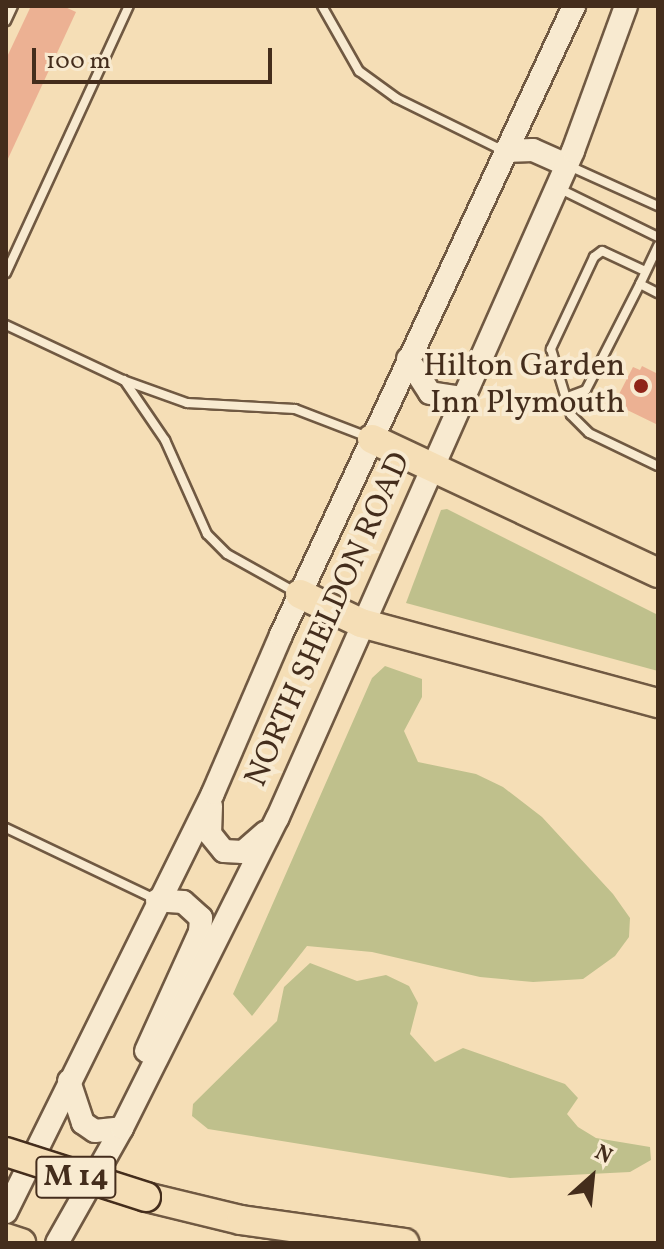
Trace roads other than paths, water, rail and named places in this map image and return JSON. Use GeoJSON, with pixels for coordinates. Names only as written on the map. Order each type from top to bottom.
{"type":"FeatureCollection","features":[{"type":"Feature","properties":{"kind":"highway"},"geometry":{"type":"LineString","coordinates":[[372,439],[658,573]]}},
{"type":"Feature","properties":{"kind":"highway"},"geometry":{"type":"LineString","coordinates":[[300,594],[361,623],[658,703]]}},
{"type":"Feature","properties":{"kind":"highway","name":"M 14"},"geometry":{"type":"LineString","coordinates":[[6,1152],[146,1197],[241,1220],[404,1243]]}},
{"type":"Feature","properties":{"kind":"highway","name":"M 14"},"geometry":{"type":"LineString","coordinates":[[6,1238],[21,1243]]}},
{"type":"Feature","properties":{"kind":"main road","name":"NORTH SHELDON ROAD"},"geometry":{"type":"LineString","coordinates":[[6,1212],[157,900],[213,793],[300,594],[574,6]]}},
{"type":"Feature","properties":{"kind":"main road","name":"NORTH SHELDON ROAD"},"geometry":{"type":"LineString","coordinates":[[57,1243],[122,1128],[277,819],[361,623],[567,165],[626,6]]}},
{"type":"Feature","properties":{"kind":"main road"},"geometry":{"type":"LineString","coordinates":[[505,151],[533,150],[567,165]]}},
{"type":"Feature","properties":{"kind":"main road"},"geometry":{"type":"LineString","coordinates":[[408,359],[430,393],[463,398]]}},
{"type":"Feature","properties":{"kind":"main road"},"geometry":{"type":"LineString","coordinates":[[213,793],[210,834],[224,851],[243,852],[277,819]]}},
{"type":"Feature","properties":{"kind":"main road"},"geometry":{"type":"LineString","coordinates":[[143,1087],[145,1052],[200,932],[201,918],[194,908],[157,900]]}},
{"type":"Feature","properties":{"kind":"main road"},"geometry":{"type":"LineString","coordinates":[[69,1081],[83,1123],[95,1131],[122,1128]]}},
{"type":"Feature","properties":{"kind":"lane"},"geometry":{"type":"LineString","coordinates":[[6,21],[13,6]]}},
{"type":"Feature","properties":{"kind":"lane"},"geometry":{"type":"LineString","coordinates":[[6,273],[129,6]]}},
{"type":"Feature","properties":{"kind":"lane"},"geometry":{"type":"LineString","coordinates":[[322,6],[359,71],[396,98],[505,151]]}},
{"type":"Feature","properties":{"kind":"lane"},"geometry":{"type":"LineString","coordinates":[[567,165],[658,206]]}},
{"type":"Feature","properties":{"kind":"lane"},"geometry":{"type":"LineString","coordinates":[[557,188],[658,237]]}},
{"type":"Feature","properties":{"kind":"lane"},"geometry":{"type":"LineString","coordinates":[[565,398],[586,390],[658,246]]}},
{"type":"Feature","properties":{"kind":"lane"},"geometry":{"type":"LineString","coordinates":[[645,271],[602,251],[594,257],[551,349],[571,415],[589,433],[658,466]]}},
{"type":"Feature","properties":{"kind":"lane"},"geometry":{"type":"LineString","coordinates":[[640,284],[658,293]]}},
{"type":"Feature","properties":{"kind":"lane"},"geometry":{"type":"LineString","coordinates":[[6,325],[123,380],[187,403],[295,409],[372,439]]}},
{"type":"Feature","properties":{"kind":"lane"},"geometry":{"type":"LineString","coordinates":[[123,380],[165,440],[207,534],[227,554],[300,594]]}},
{"type":"Feature","properties":{"kind":"lane"},"geometry":{"type":"LineString","coordinates":[[6,828],[157,900]]}},
{"type":"Feature","properties":{"kind":"place","name":"Hilton Garden Inn Plymouth"},"geometry":{"type":"Point","coordinates":[641,386]}}]}
